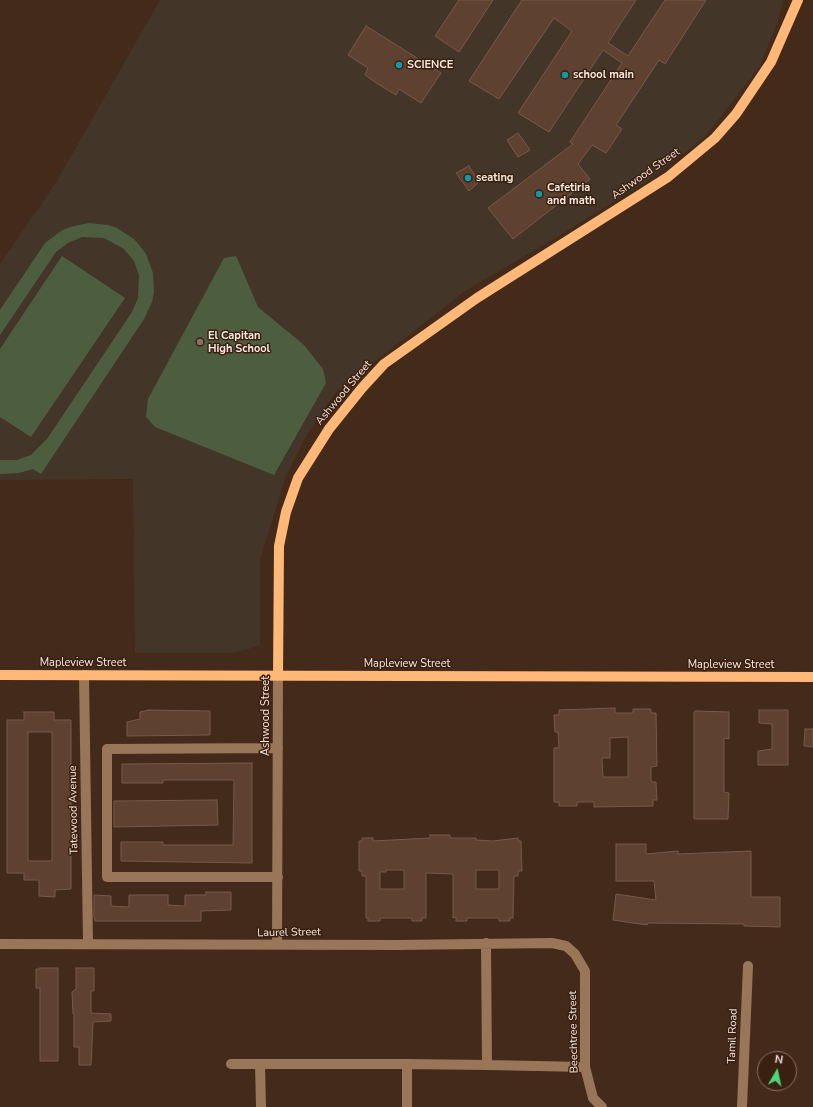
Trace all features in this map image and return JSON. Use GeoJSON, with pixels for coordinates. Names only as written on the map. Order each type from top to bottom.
{"type":"FeatureCollection","features":[{"type":"Feature","properties":{"kind":"main road","name":"Ashwood Street"},"geometry":{"type":"LineString","coordinates":[[278,676],[277,573],[279,546],[286,512],[298,478],[329,430],[362,388],[384,364],[477,298],[668,177],[715,138],[736,114],[771,62],[798,0]]}},
{"type":"Feature","properties":{"kind":"main road","name":"Mapleview Street"},"geometry":{"type":"LineString","coordinates":[[0,675],[813,677]]}},
{"type":"Feature","properties":{"kind":"street","name":"Tatewood Avenue"},"geometry":{"type":"LineString","coordinates":[[84,675],[88,944]]}},
{"type":"Feature","properties":{"kind":"street","name":"Ashwood Street"},"geometry":{"type":"LineString","coordinates":[[278,676],[278,944]]}},
{"type":"Feature","properties":{"kind":"street"},"geometry":{"type":"LineString","coordinates":[[278,748],[107,749],[107,877],[278,877]]}},
{"type":"Feature","properties":{"kind":"street"},"geometry":{"type":"LineString","coordinates":[[486,943],[487,1065]]}},
{"type":"Feature","properties":{"kind":"street","name":"Laurel Street"},"geometry":{"type":"LineString","coordinates":[[0,944],[399,945],[552,943],[566,946],[575,954]]}},
{"type":"Feature","properties":{"kind":"street","name":"Beechtree Street"},"geometry":{"type":"LineString","coordinates":[[575,954],[585,971],[585,1066],[594,1098],[602,1107]]}},
{"type":"Feature","properties":{"kind":"street","name":"Tamil Road"},"geometry":{"type":"LineString","coordinates":[[742,1107],[748,966]]}},
{"type":"Feature","properties":{"kind":"street"},"geometry":{"type":"LineString","coordinates":[[231,1064],[585,1066]]}},
{"type":"Feature","properties":{"kind":"street"},"geometry":{"type":"LineString","coordinates":[[260,1064],[261,1107]]}},
{"type":"Feature","properties":{"kind":"street"},"geometry":{"type":"LineString","coordinates":[[407,1064],[407,1107]]}},
{"type":"Feature","properties":{"kind":"shaded area","name":"El Capitan High School"},"geometry":{"type":"Polygon","coordinates":[[[160,0],[783,0],[778,21],[760,66],[704,138],[644,183],[557,237],[465,291],[335,393],[305,438],[285,479],[260,560],[260,645],[246,650],[230,653],[135,653],[133,479],[0,480],[0,264],[57,181],[160,0]]]}},
{"type":"Feature","properties":{"kind":"green space"},"geometry":{"type":"Polygon","coordinates":[[[89,223],[108,225],[117,228],[134,239],[140,246],[146,254],[153,273],[154,292],[152,302],[144,319],[41,474],[33,469],[19,473],[0,474],[0,460],[17,460],[31,455],[47,439],[132,312],[138,298],[139,275],[134,261],[124,249],[104,238],[82,237],[68,243],[56,252],[0,335],[0,310],[45,243],[61,231],[70,227],[89,223]]]}},
{"type":"Feature","properties":{"kind":"green space"},"geometry":{"type":"Polygon","coordinates":[[[62,256],[125,298],[31,437],[0,417],[0,349],[62,256]]]}},
{"type":"Feature","properties":{"kind":"green space"},"geometry":{"type":"Polygon","coordinates":[[[236,256],[258,307],[304,345],[323,369],[326,383],[274,475],[155,427],[146,417],[148,399],[224,258],[236,256]]]}},
{"type":"Feature","properties":{"kind":"building"},"geometry":{"type":"Polygon","coordinates":[[[459,0],[493,0],[459,52],[435,36],[459,0]]]}},
{"type":"Feature","properties":{"kind":"building","name":"school main"},"geometry":{"type":"Polygon","coordinates":[[[522,0],[636,0],[608,43],[628,56],[665,0],[706,0],[665,64],[659,60],[616,125],[622,129],[606,153],[592,145],[578,164],[590,179],[513,239],[488,208],[573,144],[570,142],[622,63],[603,50],[549,132],[518,113],[572,31],[554,18],[499,99],[469,81],[522,0]]]}},
{"type":"Feature","properties":{"kind":"building","name":"SCIENCE"},"geometry":{"type":"Polygon","coordinates":[[[366,26],[441,73],[421,103],[399,89],[396,95],[378,84],[365,75],[368,68],[348,55],[366,26]]]}},
{"type":"Feature","properties":{"kind":"building","name":"seating"},"geometry":{"type":"Polygon","coordinates":[[[518,133],[530,150],[518,157],[507,140],[518,133]]]}},
{"type":"Feature","properties":{"kind":"building","name":"seating"},"geometry":{"type":"Polygon","coordinates":[[[469,166],[479,182],[469,191],[456,173],[469,166]]]}},
{"type":"Feature","properties":{"kind":"building"},"geometry":{"type":"Polygon","coordinates":[[[615,708],[615,713],[633,713],[633,709],[651,709],[651,713],[656,713],[657,766],[651,767],[651,782],[656,782],[657,800],[653,800],[653,806],[594,807],[594,802],[577,802],[577,806],[559,806],[559,802],[554,802],[554,748],[559,748],[558,732],[555,732],[554,715],[559,715],[559,710],[615,708]],[[628,737],[610,738],[610,758],[602,758],[603,777],[628,777],[628,737]]]}},
{"type":"Feature","properties":{"kind":"building"},"geometry":{"type":"Polygon","coordinates":[[[149,710],[210,711],[210,735],[127,736],[127,722],[140,719],[140,712],[149,710]]]}},
{"type":"Feature","properties":{"kind":"building"},"geometry":{"type":"Polygon","coordinates":[[[759,710],[788,710],[788,765],[758,765],[758,751],[772,749],[772,724],[759,723],[759,710]]]}},
{"type":"Feature","properties":{"kind":"building"},"geometry":{"type":"Polygon","coordinates":[[[24,712],[54,712],[54,720],[71,720],[71,889],[55,890],[55,897],[39,896],[39,880],[24,880],[24,873],[7,873],[7,720],[24,720],[24,712]],[[28,732],[28,861],[52,861],[52,732],[28,732]]]}},
{"type":"Feature","properties":{"kind":"building"},"geometry":{"type":"Polygon","coordinates":[[[694,712],[729,712],[729,739],[724,738],[724,792],[729,793],[728,819],[694,819],[694,712]]]}},
{"type":"Feature","properties":{"kind":"building"},"geometry":{"type":"Polygon","coordinates":[[[805,729],[813,729],[813,747],[804,746],[805,729]]]}},
{"type":"Feature","properties":{"kind":"building"},"geometry":{"type":"Polygon","coordinates":[[[252,763],[252,863],[121,861],[121,842],[163,842],[163,845],[233,845],[234,780],[163,780],[163,783],[122,783],[122,764],[252,763]]]}},
{"type":"Feature","properties":{"kind":"building"},"geometry":{"type":"Polygon","coordinates":[[[217,800],[218,825],[114,827],[114,801],[217,800]]]}},
{"type":"Feature","properties":{"kind":"building"},"geometry":{"type":"Polygon","coordinates":[[[430,835],[450,835],[450,838],[476,838],[476,840],[493,841],[518,838],[518,841],[521,841],[522,871],[518,871],[518,876],[514,876],[513,918],[510,918],[510,921],[499,921],[499,918],[467,918],[467,921],[456,921],[456,917],[453,918],[453,874],[426,873],[426,918],[422,918],[422,921],[412,921],[412,918],[380,918],[380,921],[368,921],[368,918],[366,918],[366,876],[362,876],[362,871],[359,871],[359,841],[362,841],[362,838],[373,838],[373,841],[430,838],[430,835]],[[386,870],[386,872],[380,872],[380,889],[404,889],[404,870],[386,870]],[[476,870],[476,889],[499,889],[499,870],[476,870]]]}},
{"type":"Feature","properties":{"kind":"building"},"geometry":{"type":"Polygon","coordinates":[[[616,844],[646,844],[646,854],[678,851],[678,854],[751,851],[751,897],[780,897],[780,927],[744,926],[744,924],[648,923],[647,925],[613,920],[616,894],[656,900],[654,881],[616,881],[616,844]]]}},
{"type":"Feature","properties":{"kind":"building"},"geometry":{"type":"Polygon","coordinates":[[[206,892],[231,892],[231,910],[201,911],[201,921],[95,921],[94,917],[94,895],[111,896],[111,906],[129,907],[129,895],[168,895],[168,905],[185,906],[185,895],[206,895],[206,892]]]}},
{"type":"Feature","properties":{"kind":"building"},"geometry":{"type":"Polygon","coordinates":[[[58,968],[58,1061],[40,1061],[40,988],[36,988],[36,969],[58,968]]]}},
{"type":"Feature","properties":{"kind":"building"},"geometry":{"type":"Polygon","coordinates":[[[76,968],[94,968],[94,991],[91,991],[91,1013],[111,1014],[111,1021],[93,1022],[91,1065],[79,1065],[79,1047],[74,1047],[74,1013],[73,1014],[72,992],[76,989],[76,968]]]}},
{"type":"Feature","properties":{"kind":"place","name":"SCIENCE"},"geometry":{"type":"Point","coordinates":[399,65]}},
{"type":"Feature","properties":{"kind":"place","name":"school main"},"geometry":{"type":"Point","coordinates":[565,75]}},
{"type":"Feature","properties":{"kind":"place","name":"seating"},"geometry":{"type":"Point","coordinates":[468,178]}},
{"type":"Feature","properties":{"kind":"place","name":"Cafetiria and math"},"geometry":{"type":"Point","coordinates":[539,194]}},
{"type":"Feature","properties":{"kind":"place","name":"El Capitan High School"},"geometry":{"type":"Point","coordinates":[200,342]}}]}
